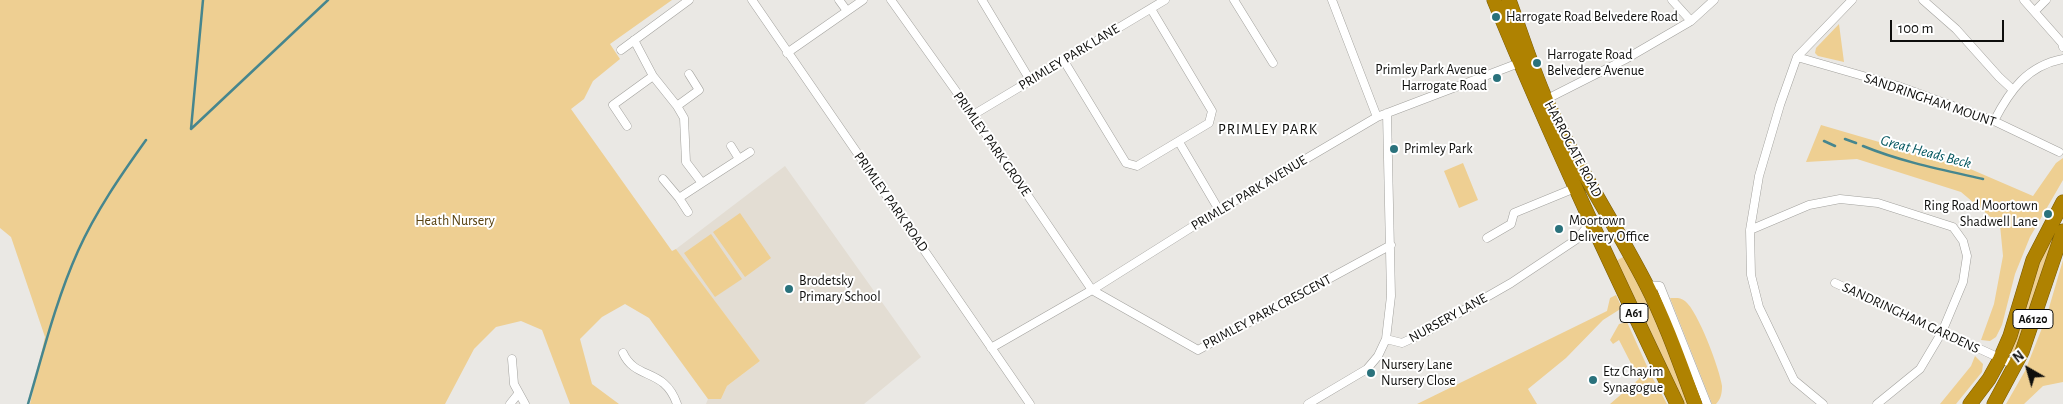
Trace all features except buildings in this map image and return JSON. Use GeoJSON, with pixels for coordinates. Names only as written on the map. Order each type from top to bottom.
{"type":"FeatureCollection","features":[{"type":"Feature","properties":{"kind":"highway","name":"HARROGATE ROAD"},"geometry":{"type":"LineString","coordinates":[[1494,0],[1519,63],[1623,240],[1646,284],[1661,316],[1695,404]]}},
{"type":"Feature","properties":{"kind":"highway","name":"HARROGATE ROAD"},"geometry":{"type":"LineString","coordinates":[[1509,0],[1541,101],[1575,188],[1677,404]]}},
{"type":"Feature","properties":{"kind":"highway"},"geometry":{"type":"LineString","coordinates":[[1588,180],[1580,188],[1586,203],[1588,217]]}},
{"type":"Feature","properties":{"kind":"highway","name":"A6120"},"geometry":{"type":"LineString","coordinates":[[1970,404],[1989,379],[2000,359],[2010,336],[2033,260],[2063,202]]}},
{"type":"Feature","properties":{"kind":"highway","name":"A6120"},"geometry":{"type":"LineString","coordinates":[[1994,404],[2022,352],[2063,231]]}},
{"type":"Feature","properties":{"kind":"highway"},"geometry":{"type":"LineString","coordinates":[[1606,255],[1620,247],[1623,240]]}},
{"type":"Feature","properties":{"kind":"street"},"geometry":{"type":"LineString","coordinates":[[621,50],[689,0]]}},
{"type":"Feature","properties":{"kind":"street","name":"PRIMLEY PARK ROAD"},"geometry":{"type":"LineString","coordinates":[[752,0],[1030,404]]}},
{"type":"Feature","properties":{"kind":"street"},"geometry":{"type":"LineString","coordinates":[[838,0],[847,11]]}},
{"type":"Feature","properties":{"kind":"street"},"geometry":{"type":"LineString","coordinates":[[788,53],[863,0]]}},
{"type":"Feature","properties":{"kind":"street","name":"PRIMLEY PARK GROVE"},"geometry":{"type":"LineString","coordinates":[[891,0],[973,115],[1092,290]]}},
{"type":"Feature","properties":{"kind":"street"},"geometry":{"type":"LineString","coordinates":[[982,0],[1030,80]]}},
{"type":"Feature","properties":{"kind":"street"},"geometry":{"type":"LineString","coordinates":[[1234,0],[1273,63]]}},
{"type":"Feature","properties":{"kind":"street"},"geometry":{"type":"LineString","coordinates":[[1332,0],[1377,117]]}},
{"type":"Feature","properties":{"kind":"street"},"geometry":{"type":"LineString","coordinates":[[1672,0],[1691,21]]}},
{"type":"Feature","properties":{"kind":"street"},"geometry":{"type":"LineString","coordinates":[[1541,101],[1624,60],[1691,21],[1714,0]]}},
{"type":"Feature","properties":{"kind":"street"},"geometry":{"type":"LineString","coordinates":[[1823,404],[1794,380],[1759,307],[1751,275],[1750,230],[1759,176],[1766,150],[1797,57],[1852,0]]}},
{"type":"Feature","properties":{"kind":"street"},"geometry":{"type":"LineString","coordinates":[[1923,0],[1956,29],[1998,77],[2012,89]]}},
{"type":"Feature","properties":{"kind":"street"},"geometry":{"type":"LineString","coordinates":[[2024,0],[2062,43],[2063,47]]}},
{"type":"Feature","properties":{"kind":"street"},"geometry":{"type":"LineString","coordinates":[[2035,11],[2046,0]]}},
{"type":"Feature","properties":{"kind":"street","name":"PRIMLEY PARK LANE"},"geometry":{"type":"LineString","coordinates":[[973,115],[1151,9],[1160,1]]}},
{"type":"Feature","properties":{"kind":"street"},"geometry":{"type":"LineString","coordinates":[[1064,61],[1126,163],[1137,166],[1179,142],[1210,123],[1212,112],[1151,9]]}},
{"type":"Feature","properties":{"kind":"street"},"geometry":{"type":"LineString","coordinates":[[634,40],[653,76],[684,118],[686,162],[702,183]]}},
{"type":"Feature","properties":{"kind":"street","name":"SANDRINGHAM MOUNT"},"geometry":{"type":"LineString","coordinates":[[1797,57],[1898,86],[1994,121],[2059,152]]}},
{"type":"Feature","properties":{"kind":"street"},"geometry":{"type":"LineString","coordinates":[[1994,121],[2012,89],[2020,81],[2035,69],[2063,59]]}},
{"type":"Feature","properties":{"kind":"street","name":"PRIMLEY PARK AVENUE"},"geometry":{"type":"LineString","coordinates":[[991,348],[1092,290],[1219,210],[1377,117],[1519,63]]}},
{"type":"Feature","properties":{"kind":"street"},"geometry":{"type":"LineString","coordinates":[[677,106],[699,90],[689,74]]}},
{"type":"Feature","properties":{"kind":"street"},"geometry":{"type":"LineString","coordinates":[[627,126],[613,105],[653,76]]}},
{"type":"Feature","properties":{"kind":"street"},"geometry":{"type":"LineString","coordinates":[[1308,404],[1366,369],[1378,356],[1386,339],[1391,296],[1387,113]]}},
{"type":"Feature","properties":{"kind":"street"},"geometry":{"type":"LineString","coordinates":[[1179,142],[1219,210]]}},
{"type":"Feature","properties":{"kind":"street"},"geometry":{"type":"LineString","coordinates":[[731,146],[739,159]]}},
{"type":"Feature","properties":{"kind":"street"},"geometry":{"type":"LineString","coordinates":[[678,198],[750,152]]}},
{"type":"Feature","properties":{"kind":"street"},"geometry":{"type":"LineString","coordinates":[[662,179],[688,212]]}},
{"type":"Feature","properties":{"kind":"street"},"geometry":{"type":"LineString","coordinates":[[1487,238],[1511,224],[1514,213],[1575,188]]}},
{"type":"Feature","properties":{"kind":"street"},"geometry":{"type":"LineString","coordinates":[[1750,230],[1810,205],[1840,199],[1878,203],[1953,227],[1964,241],[1968,256],[1963,282],[1942,332],[1920,370],[1877,404]]}},
{"type":"Feature","properties":{"kind":"street","name":"NURSERY LANE"},"geometry":{"type":"LineString","coordinates":[[1386,339],[1402,342],[1424,333],[1511,283],[1577,239],[1588,217]]}},
{"type":"Feature","properties":{"kind":"street","name":"PRIMLEY PARK CRESCENT"},"geometry":{"type":"LineString","coordinates":[[1092,290],[1198,350],[1391,245]]}},
{"type":"Feature","properties":{"kind":"street","name":"SANDRINGHAM GARDENS"},"geometry":{"type":"LineString","coordinates":[[1836,283],[2015,365]]}},
{"type":"Feature","properties":{"kind":"street"},"geometry":{"type":"LineString","coordinates":[[1646,284],[1660,286],[1707,404]]}},
{"type":"Feature","properties":{"kind":"street"},"geometry":{"type":"LineString","coordinates":[[623,353],[636,369],[666,383],[677,404]]}},
{"type":"Feature","properties":{"kind":"street"},"geometry":{"type":"LineString","coordinates":[[512,359],[514,384],[525,404]]}},
{"type":"Feature","properties":{"kind":"street"},"geometry":{"type":"LineString","coordinates":[[510,404],[518,394]]}},
{"type":"Feature","properties":{"kind":"shaded area","name":"Brodetsky Primary School"},"geometry":{"type":"Polygon","coordinates":[[[785,166],[921,357],[864,404],[706,404],[708,399],[721,399],[727,386],[760,361],[676,249],[785,166]]]}},
{"type":"Feature","properties":{"kind":"green space","name":"Heath Nursery"},"geometry":{"type":"Polygon","coordinates":[[[0,0],[672,0],[610,44],[620,59],[593,81],[584,99],[571,109],[672,251],[676,249],[760,361],[727,386],[721,399],[708,399],[649,318],[625,304],[602,317],[580,339],[592,384],[619,404],[570,404],[542,330],[521,321],[496,327],[474,349],[445,404],[30,404],[45,337],[11,237],[0,228],[0,0]]]}},
{"type":"Feature","properties":{"kind":"green space"},"geometry":{"type":"Polygon","coordinates":[[[1839,24],[1844,62],[1818,56],[1815,53],[1816,48],[1839,24]]]}},
{"type":"Feature","properties":{"kind":"green space"},"geometry":{"type":"Polygon","coordinates":[[[1821,125],[1968,168],[2033,196],[2056,163],[2063,158],[2063,180],[2030,237],[2015,274],[2002,325],[1996,337],[1990,341],[1981,340],[1994,304],[2003,256],[2000,225],[1961,192],[1857,159],[1806,162],[1821,125]]]}},
{"type":"Feature","properties":{"kind":"green space"},"geometry":{"type":"Polygon","coordinates":[[[1463,163],[1478,200],[1459,208],[1444,171],[1463,163]]]}},
{"type":"Feature","properties":{"kind":"green space"},"geometry":{"type":"Polygon","coordinates":[[[740,213],[771,258],[745,277],[713,232],[740,213]]]}},
{"type":"Feature","properties":{"kind":"green space"},"geometry":{"type":"Polygon","coordinates":[[[711,234],[742,279],[715,297],[684,253],[711,234]]]}},
{"type":"Feature","properties":{"kind":"green space"},"geometry":{"type":"Polygon","coordinates":[[[2052,235],[2055,237],[2044,264],[2031,312],[2013,357],[2008,355],[2027,291],[2052,235]]]}},
{"type":"Feature","properties":{"kind":"green space"},"geometry":{"type":"Polygon","coordinates":[[[1625,257],[1646,292],[1691,404],[1681,404],[1616,261],[1625,257]]]}},
{"type":"Feature","properties":{"kind":"green space"},"geometry":{"type":"Polygon","coordinates":[[[2063,260],[2063,382],[2043,386],[2024,404],[2006,404],[2025,371],[2046,318],[2063,260]]]}},
{"type":"Feature","properties":{"kind":"green space"},"geometry":{"type":"Polygon","coordinates":[[[1616,295],[1622,308],[1603,320],[1566,358],[1528,389],[1537,404],[1417,404],[1607,311],[1610,298],[1616,295]]]}},
{"type":"Feature","properties":{"kind":"green space"},"geometry":{"type":"Polygon","coordinates":[[[1670,298],[1678,298],[1685,301],[1696,316],[1708,341],[1722,386],[1721,396],[1716,404],[1712,404],[1670,298]]]}},
{"type":"Feature","properties":{"kind":"green space"},"geometry":{"type":"Polygon","coordinates":[[[1627,322],[1651,375],[1667,404],[1610,404],[1639,379],[1619,340],[1613,344],[1610,340],[1619,324],[1627,322]]]}},
{"type":"Feature","properties":{"kind":"green space"},"geometry":{"type":"Polygon","coordinates":[[[1975,356],[1983,364],[1982,372],[1956,404],[1940,404],[1971,366],[1975,356]]]}},
{"type":"Feature","properties":{"kind":"waterway"},"geometry":{"type":"LineString","coordinates":[[203,0],[191,129],[328,0]]}},
{"type":"Feature","properties":{"kind":"waterway","name":"Great Heads Beck"},"geometry":{"type":"LineString","coordinates":[[1845,139],[1856,143]]}},
{"type":"Feature","properties":{"kind":"waterway"},"geometry":{"type":"LineString","coordinates":[[28,404],[56,307],[78,251],[118,180],[146,140]]}},
{"type":"Feature","properties":{"kind":"waterway","name":"Great Heads Beck"},"geometry":{"type":"LineString","coordinates":[[1824,141],[1835,146]]}},
{"type":"Feature","properties":{"kind":"waterway","name":"Great Heads Beck"},"geometry":{"type":"LineString","coordinates":[[1863,146],[1908,161],[1983,179]]}},
{"type":"Feature","properties":{"kind":"place","name":"Harrogate Road Belvedere Road"},"geometry":{"type":"Point","coordinates":[1496,17]}},
{"type":"Feature","properties":{"kind":"place","name":"Harrogate Road Belvedere Avenue"},"geometry":{"type":"Point","coordinates":[1537,63]}},
{"type":"Feature","properties":{"kind":"place","name":"Primley Park Avenue Harrogate Road"},"geometry":{"type":"Point","coordinates":[1497,78]}},
{"type":"Feature","properties":{"kind":"place","name":"Primley Park"},"geometry":{"type":"Point","coordinates":[1394,149]}},
{"type":"Feature","properties":{"kind":"place","name":"Ring Road Moortown Shadwell Lane"},"geometry":{"type":"Point","coordinates":[2048,214]}},
{"type":"Feature","properties":{"kind":"place","name":"Moortown Delivery Office"},"geometry":{"type":"Point","coordinates":[1559,229]}},
{"type":"Feature","properties":{"kind":"place","name":"Brodetsky Primary School"},"geometry":{"type":"Point","coordinates":[789,289]}},
{"type":"Feature","properties":{"kind":"place","name":"Nursery Lane Nursery Close"},"geometry":{"type":"Point","coordinates":[1371,373]}},
{"type":"Feature","properties":{"kind":"place","name":"Etz Chayim Synagogue"},"geometry":{"type":"Point","coordinates":[1593,380]}},
{"type":"Feature","properties":{"kind":"district","name":"PRIMLEY PARK"},"geometry":{"type":"Point","coordinates":[1268,129]}}]}
